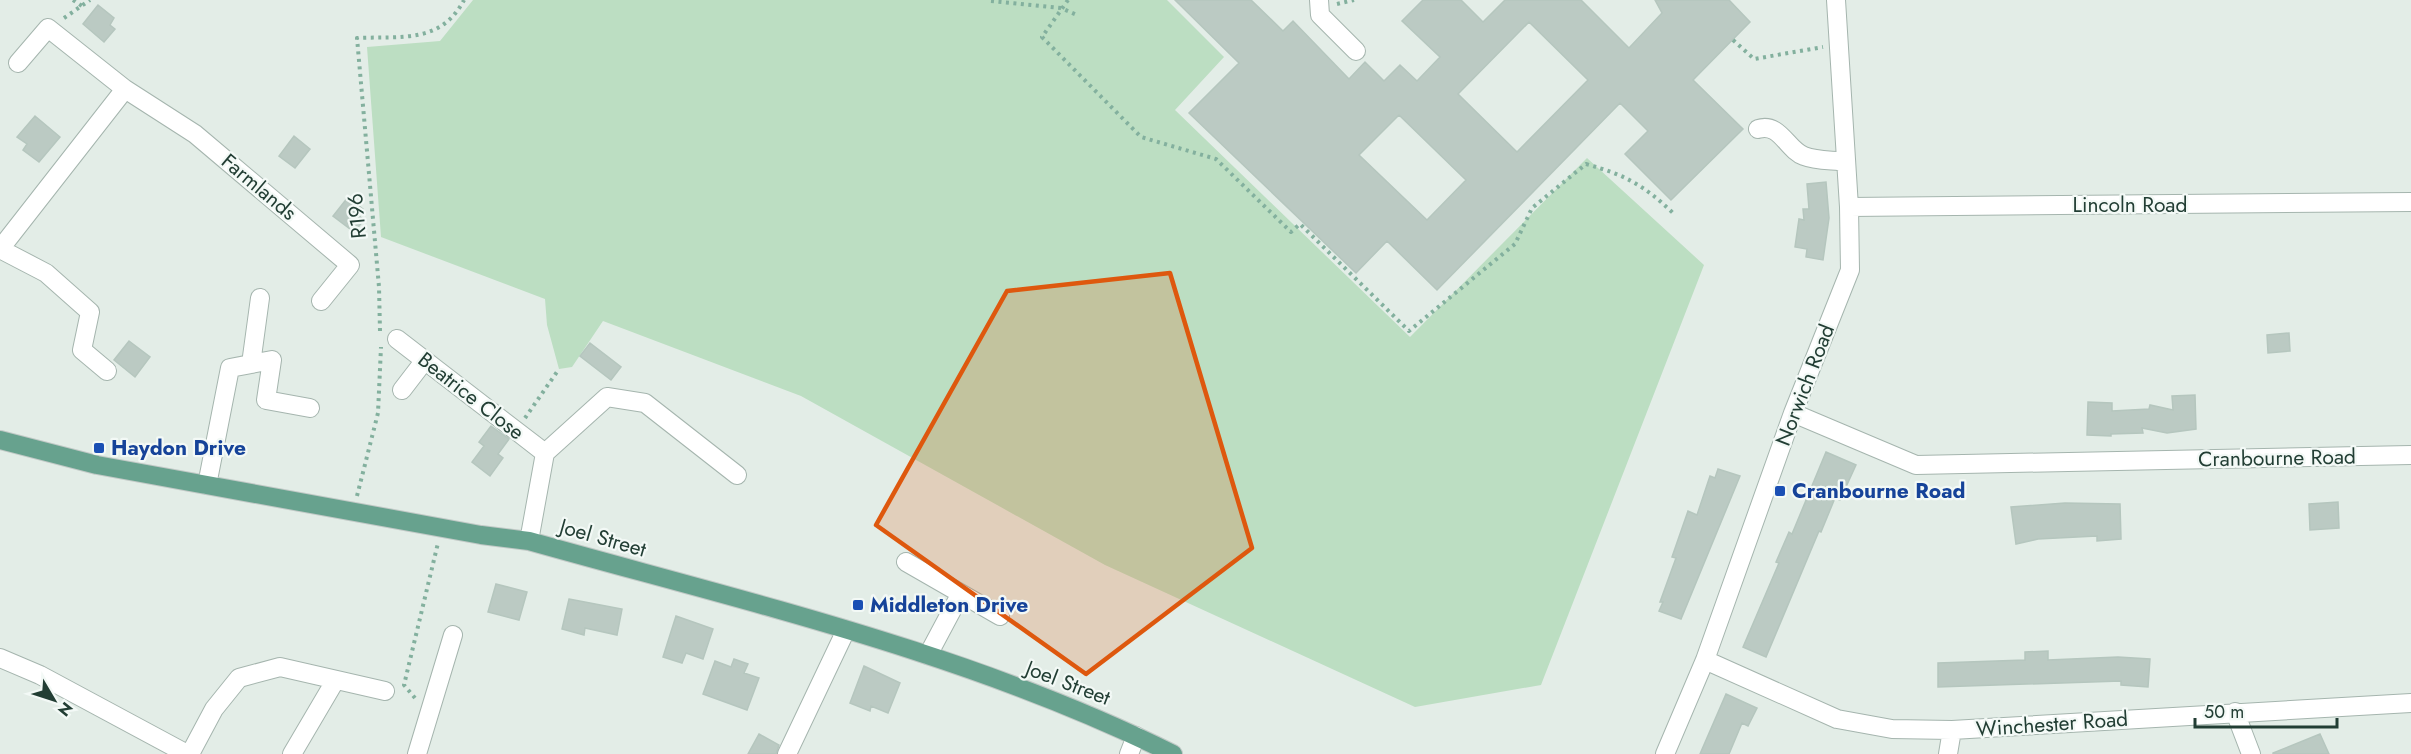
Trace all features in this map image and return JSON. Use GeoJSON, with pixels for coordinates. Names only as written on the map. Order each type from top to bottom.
{"type":"FeatureCollection","features":[{"type":"Feature","properties":{"kind":"main road","name":"Joel Street"},"geometry":{"type":"LineString","coordinates":[[0,440],[96,465],[442,528],[529,541],[928,655],[1104,720],[1173,754]]}},
{"type":"Feature","properties":{"kind":"street"},"geometry":{"type":"LineString","coordinates":[[1319,0],[1320,15],[1356,51]]}},
{"type":"Feature","properties":{"kind":"street","name":"Norwich Road"},"geometry":{"type":"LineString","coordinates":[[1665,754],[1705,660],[1793,413],[1850,270],[1849,207],[1836,0]]}},
{"type":"Feature","properties":{"kind":"street"},"geometry":{"type":"LineString","coordinates":[[18,63],[48,28]]}},
{"type":"Feature","properties":{"kind":"street","name":"Farmlands"},"geometry":{"type":"LineString","coordinates":[[48,28],[125,89],[195,134],[351,265],[321,301]]}},
{"type":"Feature","properties":{"kind":"street"},"geometry":{"type":"LineString","coordinates":[[107,371],[82,350],[90,312],[46,273],[0,249],[125,89]]}},
{"type":"Feature","properties":{"kind":"street"},"geometry":{"type":"LineString","coordinates":[[1758,129],[1766,127],[1773,129],[1802,156],[1846,162]]}},
{"type":"Feature","properties":{"kind":"street","name":"Lincoln Road"},"geometry":{"type":"LineString","coordinates":[[1849,207],[2411,202]]}},
{"type":"Feature","properties":{"kind":"street"},"geometry":{"type":"LineString","coordinates":[[251,364],[260,298]]}},
{"type":"Feature","properties":{"kind":"street","name":"Beatrice Close"},"geometry":{"type":"LineString","coordinates":[[397,339],[545,453]]}},
{"type":"Feature","properties":{"kind":"street"},"geometry":{"type":"LineString","coordinates":[[207,485],[230,368],[272,360],[266,400],[310,408]]}},
{"type":"Feature","properties":{"kind":"street"},"geometry":{"type":"LineString","coordinates":[[402,390],[424,360]]}},
{"type":"Feature","properties":{"kind":"street"},"geometry":{"type":"LineString","coordinates":[[529,541],[545,453],[607,397],[645,403],[737,475]]}},
{"type":"Feature","properties":{"kind":"street","name":"Cranbourne Road"},"geometry":{"type":"LineString","coordinates":[[1793,413],[1916,465],[2411,455]]}},
{"type":"Feature","properties":{"kind":"street"},"geometry":{"type":"LineString","coordinates":[[906,562],[1000,616]]}},
{"type":"Feature","properties":{"kind":"street"},"geometry":{"type":"LineString","coordinates":[[928,655],[960,595]]}},
{"type":"Feature","properties":{"kind":"street"},"geometry":{"type":"LineString","coordinates":[[787,754],[846,630]]}},
{"type":"Feature","properties":{"kind":"street"},"geometry":{"type":"LineString","coordinates":[[417,754],[453,635]]}},
{"type":"Feature","properties":{"kind":"street"},"geometry":{"type":"LineString","coordinates":[[0,658],[40,675],[188,754],[214,709],[239,678],[280,667],[385,691]]}},
{"type":"Feature","properties":{"kind":"street","name":"Winchester Road"},"geometry":{"type":"LineString","coordinates":[[1705,660],[1837,719],[1892,729],[1952,730],[2411,703]]}},
{"type":"Feature","properties":{"kind":"street"},"geometry":{"type":"LineString","coordinates":[[292,754],[334,681]]}},
{"type":"Feature","properties":{"kind":"street"},"geometry":{"type":"LineString","coordinates":[[2235,712],[2251,754]]}},
{"type":"Feature","properties":{"kind":"street"},"geometry":{"type":"LineString","coordinates":[[1948,754],[1952,730]]}},
{"type":"Feature","properties":{"kind":"street"},"geometry":{"type":"LineString","coordinates":[[1129,754],[1136,736]]}},
{"type":"Feature","properties":{"kind":"path"},"geometry":{"type":"LineString","coordinates":[[73,0],[82,6]]}},
{"type":"Feature","properties":{"kind":"path"},"geometry":{"type":"LineString","coordinates":[[48,28],[90,0]]}},
{"type":"Feature","properties":{"kind":"path","name":"R196"},"geometry":{"type":"LineString","coordinates":[[353,511],[378,413],[381,369],[379,287],[357,38],[426,35],[456,15],[464,0]]}},
{"type":"Feature","properties":{"kind":"path"},"geometry":{"type":"LineString","coordinates":[[1068,0],[1042,37],[1141,137],[1216,159],[1291,232],[1300,224],[1409,331],[1515,244],[1532,208],[1586,164],[1622,174],[1651,191],[1673,213]]}},
{"type":"Feature","properties":{"kind":"path"},"geometry":{"type":"LineString","coordinates":[[992,2],[1061,8],[1077,15]]}},
{"type":"Feature","properties":{"kind":"path"},"geometry":{"type":"LineString","coordinates":[[1733,40],[1754,59],[1839,45]]}},
{"type":"Feature","properties":{"kind":"path"},"geometry":{"type":"LineString","coordinates":[[516,430],[559,369]]}},
{"type":"Feature","properties":{"kind":"path"},"geometry":{"type":"LineString","coordinates":[[429,712],[404,685],[442,528]]}},
{"type":"Feature","properties":{"kind":"highlighted area"},"geometry":{"type":"Polygon","coordinates":[[[1170,273],[1252,548],[1086,674],[876,525],[1007,291],[1170,273]]]}},
{"type":"Feature","properties":{"kind":"green space"},"geometry":{"type":"Polygon","coordinates":[[[473,0],[1167,0],[1224,57],[1175,110],[1410,337],[1587,158],[1704,265],[1541,685],[1415,707],[1105,565],[801,396],[603,321],[572,367],[559,369],[547,325],[545,299],[381,237],[367,47],[440,41],[473,0]]]}},
{"type":"Feature","properties":{"kind":"building"},"geometry":{"type":"Polygon","coordinates":[[[1175,0],[1251,0],[1283,31],[1293,21],[1349,79],[1365,62],[1384,81],[1400,65],[1417,81],[1440,57],[1402,21],[1423,0],[1461,0],[1483,22],[1505,0],[1581,0],[1629,48],[1662,13],[1655,0],[1729,0],[1750,22],[1693,80],[1743,129],[1671,200],[1625,154],[1648,131],[1620,103],[1437,290],[1387,241],[1356,273],[1189,113],[1239,63],[1175,0]],[[1529,22],[1458,94],[1517,152],[1588,80],[1529,22]],[[1399,115],[1359,155],[1427,220],[1466,180],[1399,115]]]}},
{"type":"Feature","properties":{"kind":"building"},"geometry":{"type":"Polygon","coordinates":[[[98,5],[114,18],[110,25],[115,29],[104,42],[83,24],[98,5]]]}},
{"type":"Feature","properties":{"kind":"building"},"geometry":{"type":"Polygon","coordinates":[[[35,116],[60,137],[39,162],[23,150],[27,144],[17,137],[35,116]]]}},
{"type":"Feature","properties":{"kind":"building"},"geometry":{"type":"Polygon","coordinates":[[[294,136],[310,149],[295,168],[279,156],[294,136]]]}},
{"type":"Feature","properties":{"kind":"building"},"geometry":{"type":"Polygon","coordinates":[[[1826,182],[1829,218],[1823,260],[1806,257],[1807,249],[1795,247],[1799,219],[1804,220],[1803,209],[1809,209],[1807,184],[1826,182]]]}},
{"type":"Feature","properties":{"kind":"building"},"geometry":{"type":"Polygon","coordinates":[[[348,197],[363,209],[358,215],[364,220],[354,232],[333,216],[348,197]]]}},
{"type":"Feature","properties":{"kind":"building"},"geometry":{"type":"Polygon","coordinates":[[[2289,333],[2290,351],[2268,353],[2267,335],[2289,333]]]}},
{"type":"Feature","properties":{"kind":"building"},"geometry":{"type":"Polygon","coordinates":[[[129,341],[150,357],[135,377],[114,360],[129,341]]]}},
{"type":"Feature","properties":{"kind":"building"},"geometry":{"type":"Polygon","coordinates":[[[590,343],[621,367],[611,380],[580,356],[590,343]]]}},
{"type":"Feature","properties":{"kind":"building"},"geometry":{"type":"Polygon","coordinates":[[[2195,395],[2196,429],[2167,433],[2142,428],[2143,433],[2111,434],[2111,436],[2087,435],[2088,402],[2112,403],[2112,411],[2149,409],[2150,405],[2173,410],[2172,396],[2195,395]]]}},
{"type":"Feature","properties":{"kind":"building"},"geometry":{"type":"Polygon","coordinates":[[[491,426],[509,439],[498,454],[503,458],[490,476],[472,462],[484,446],[479,442],[491,426]]]}},
{"type":"Feature","properties":{"kind":"building"},"geometry":{"type":"Polygon","coordinates":[[[1826,452],[1856,465],[1840,500],[1835,498],[1821,532],[1819,531],[1766,657],[1743,647],[1779,563],[1776,562],[1789,532],[1792,534],[1826,452]]]}},
{"type":"Feature","properties":{"kind":"building"},"geometry":{"type":"Polygon","coordinates":[[[1718,469],[1740,476],[1681,619],[1659,611],[1663,602],[1660,602],[1676,558],[1672,557],[1688,511],[1697,515],[1710,476],[1715,478],[1718,469]]]}},
{"type":"Feature","properties":{"kind":"building"},"geometry":{"type":"Polygon","coordinates":[[[2338,502],[2339,528],[2310,530],[2309,504],[2338,502]]]}},
{"type":"Feature","properties":{"kind":"building"},"geometry":{"type":"Polygon","coordinates":[[[2065,503],[2120,504],[2121,539],[2097,541],[2097,536],[2038,539],[2016,544],[2011,507],[2065,503]]]}},
{"type":"Feature","properties":{"kind":"building"},"geometry":{"type":"Polygon","coordinates":[[[496,584],[527,592],[519,620],[488,612],[496,584]]]}},
{"type":"Feature","properties":{"kind":"building"},"geometry":{"type":"Polygon","coordinates":[[[569,599],[622,609],[617,635],[585,628],[584,635],[562,629],[569,599]]]}},
{"type":"Feature","properties":{"kind":"building"},"geometry":{"type":"Polygon","coordinates":[[[676,616],[713,629],[703,659],[686,653],[682,663],[663,657],[676,616]]]}},
{"type":"Feature","properties":{"kind":"building"},"geometry":{"type":"Polygon","coordinates":[[[2048,651],[2048,660],[2118,657],[2150,659],[2148,687],[2121,685],[2121,681],[1938,687],[1938,663],[2025,660],[2025,652],[2048,651]]]}},
{"type":"Feature","properties":{"kind":"building"},"geometry":{"type":"Polygon","coordinates":[[[734,659],[748,664],[744,673],[759,678],[747,710],[703,694],[715,661],[731,667],[734,659]]]}},
{"type":"Feature","properties":{"kind":"building"},"geometry":{"type":"Polygon","coordinates":[[[864,666],[900,683],[888,713],[871,706],[870,711],[850,703],[864,666]]]}},
{"type":"Feature","properties":{"kind":"building"},"geometry":{"type":"Polygon","coordinates":[[[1726,694],[1757,708],[1748,726],[1742,723],[1729,754],[1700,754],[1726,694]]]}},
{"type":"Feature","properties":{"kind":"building"},"geometry":{"type":"Polygon","coordinates":[[[759,734],[779,745],[776,754],[748,754],[759,734]]]}},
{"type":"Feature","properties":{"kind":"building"},"geometry":{"type":"Polygon","coordinates":[[[2320,734],[2329,754],[2273,754],[2273,753],[2320,734]]]}},
{"type":"Feature","properties":{"kind":"place","name":"Haydon Drive"},"geometry":{"type":"Point","coordinates":[99,448]}},
{"type":"Feature","properties":{"kind":"place","name":"Cranbourne Road"},"geometry":{"type":"Point","coordinates":[1780,491]}},
{"type":"Feature","properties":{"kind":"place","name":"Middleton Drive"},"geometry":{"type":"Point","coordinates":[858,605]}}]}
